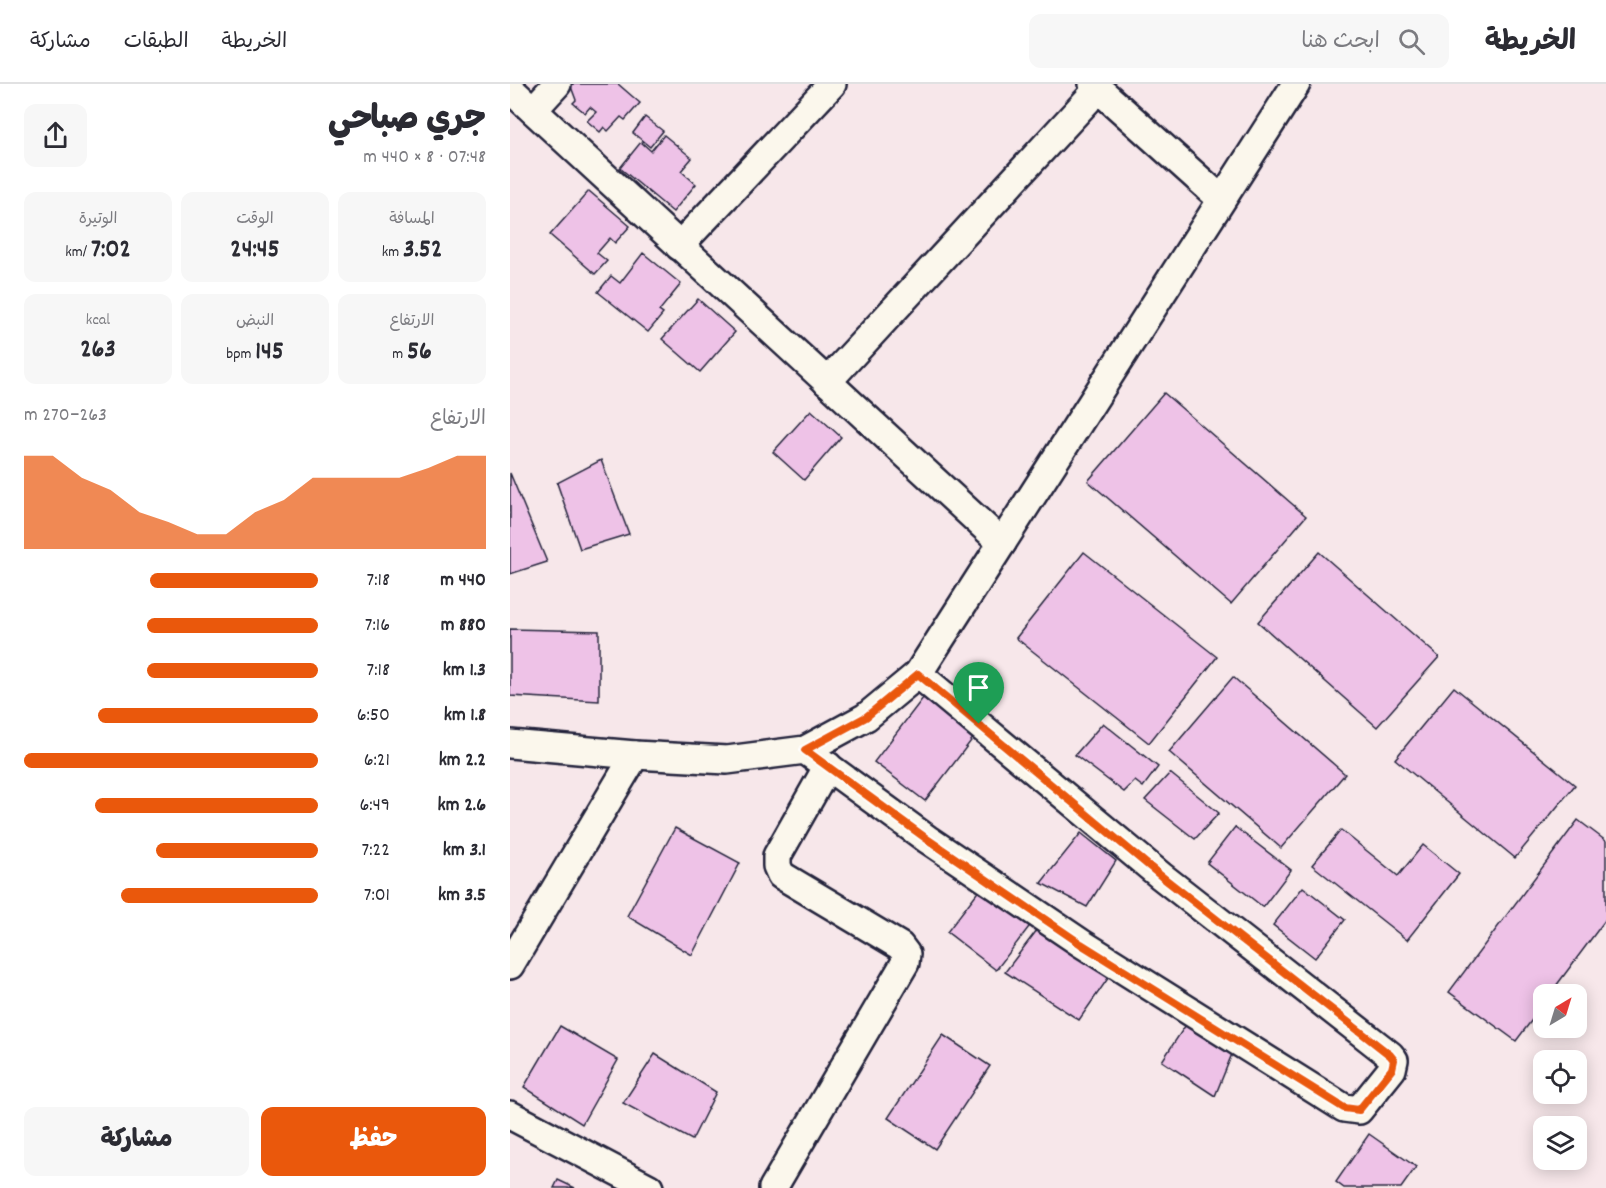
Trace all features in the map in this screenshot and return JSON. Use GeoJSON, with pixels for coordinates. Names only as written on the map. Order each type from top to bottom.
{"type":"FeatureCollection","features":[{"type":"Feature","properties":{"kind":"street"},"geometry":{"type":"LineString","coordinates":[[533,111],[557,84]]}},
{"type":"Feature","properties":{"kind":"street"},"geometry":{"type":"LineString","coordinates":[[679,246],[832,84]]}},
{"type":"Feature","properties":{"kind":"street"},"geometry":{"type":"LineString","coordinates":[[510,744],[727,760],[805,750],[866,717],[918,674],[1296,84]]}},
{"type":"Feature","properties":{"kind":"street"},"geometry":{"type":"LineString","coordinates":[[827,382],[1096,86],[1221,199]]}},
{"type":"Feature","properties":{"kind":"street"},"geometry":{"type":"LineString","coordinates":[[510,89],[1002,543]]}},
{"type":"Feature","properties":{"kind":"street"},"geometry":{"type":"LineString","coordinates":[[805,750],[927,839],[1081,944],[1344,1108],[1359,1110],[1392,1069],[1394,1060],[1390,1055],[1161,876],[918,674]]}},
{"type":"Feature","properties":{"kind":"street"},"geometry":{"type":"LineString","coordinates":[[510,965],[635,755]]}},
{"type":"Feature","properties":{"kind":"street"},"geometry":{"type":"LineString","coordinates":[[773,1188],[905,963],[906,954],[900,946],[781,875],[777,866],[777,856],[828,766]]}},
{"type":"Feature","properties":{"kind":"street"},"geometry":{"type":"LineString","coordinates":[[510,1115],[649,1188]]}},
{"type":"Feature","properties":{"kind":"building"},"geometry":{"type":"Polygon","coordinates":[[[570,84],[618,84],[640,103],[625,120],[621,117],[608,131],[604,127],[600,132],[587,121],[596,112],[590,107],[585,113],[573,103],[576,100],[570,84]]]}},
{"type":"Feature","properties":{"kind":"building"},"geometry":{"type":"Polygon","coordinates":[[[645,117],[663,131],[650,147],[633,133],[645,117]]]}},
{"type":"Feature","properties":{"kind":"building"},"geometry":{"type":"Polygon","coordinates":[[[664,135],[692,158],[681,171],[696,184],[673,212],[620,168],[641,142],[651,151],[664,135]]]}},
{"type":"Feature","properties":{"kind":"building"},"geometry":{"type":"Polygon","coordinates":[[[589,191],[630,226],[615,243],[610,238],[597,253],[607,261],[595,274],[550,235],[589,191]]]}},
{"type":"Feature","properties":{"kind":"building"},"geometry":{"type":"Polygon","coordinates":[[[643,253],[681,284],[659,311],[663,314],[648,332],[598,292],[611,276],[620,283],[643,253]]]}},
{"type":"Feature","properties":{"kind":"building"},"geometry":{"type":"Polygon","coordinates":[[[698,299],[735,332],[700,372],[662,339],[698,299]]]}},
{"type":"Feature","properties":{"kind":"building"},"geometry":{"type":"Polygon","coordinates":[[[1164,393],[1306,516],[1231,604],[1088,481],[1164,393]]]}},
{"type":"Feature","properties":{"kind":"building"},"geometry":{"type":"Polygon","coordinates":[[[811,410],[841,437],[804,480],[773,452],[811,410]]]}},
{"type":"Feature","properties":{"kind":"building"},"geometry":{"type":"Polygon","coordinates":[[[601,460],[629,534],[580,549],[557,483],[601,460]]]}},
{"type":"Feature","properties":{"kind":"building"},"geometry":{"type":"Polygon","coordinates":[[[510,473],[547,562],[510,574],[510,473]]]}},
{"type":"Feature","properties":{"kind":"building"},"geometry":{"type":"Polygon","coordinates":[[[1084,552],[1217,657],[1149,743],[1016,638],[1084,552]]]}},
{"type":"Feature","properties":{"kind":"building"},"geometry":{"type":"Polygon","coordinates":[[[1319,552],[1439,657],[1377,727],[1258,622],[1319,552]]]}},
{"type":"Feature","properties":{"kind":"building"},"geometry":{"type":"Polygon","coordinates":[[[510,629],[599,631],[599,701],[510,696],[510,629]]]}},
{"type":"Feature","properties":{"kind":"building"},"geometry":{"type":"Polygon","coordinates":[[[1233,677],[1345,774],[1281,848],[1169,752],[1233,677]]]}},
{"type":"Feature","properties":{"kind":"building"},"geometry":{"type":"Polygon","coordinates":[[[1454,687],[1575,785],[1515,858],[1395,759],[1454,687]]]}},
{"type":"Feature","properties":{"kind":"building"},"geometry":{"type":"Polygon","coordinates":[[[923,698],[974,737],[925,801],[874,762],[923,698]]]}},
{"type":"Feature","properties":{"kind":"building"},"geometry":{"type":"Polygon","coordinates":[[[1103,723],[1158,767],[1143,787],[1135,781],[1124,792],[1075,755],[1103,723]]]}},
{"type":"Feature","properties":{"kind":"building"},"geometry":{"type":"Polygon","coordinates":[[[1170,773],[1219,813],[1195,839],[1145,800],[1170,773]]]}},
{"type":"Feature","properties":{"kind":"building"},"geometry":{"type":"Polygon","coordinates":[[[1578,820],[1606,841],[1606,919],[1557,984],[1533,984],[1533,1019],[1516,1041],[1449,992],[1578,820]]]}},
{"type":"Feature","properties":{"kind":"building"},"geometry":{"type":"Polygon","coordinates":[[[1235,827],[1291,870],[1263,907],[1207,863],[1235,827]]]}},
{"type":"Feature","properties":{"kind":"building"},"geometry":{"type":"Polygon","coordinates":[[[675,828],[740,863],[692,955],[627,916],[675,828]]]}},
{"type":"Feature","properties":{"kind":"building"},"geometry":{"type":"Polygon","coordinates":[[[1341,830],[1398,876],[1423,845],[1459,874],[1407,940],[1312,865],[1341,830]]]}},
{"type":"Feature","properties":{"kind":"building"},"geometry":{"type":"Polygon","coordinates":[[[1081,833],[1116,861],[1087,907],[1041,883],[1081,833]]]}},
{"type":"Feature","properties":{"kind":"building"},"geometry":{"type":"Polygon","coordinates":[[[983,885],[1032,923],[996,970],[947,932],[983,885]]]}},
{"type":"Feature","properties":{"kind":"building"},"geometry":{"type":"Polygon","coordinates":[[[1303,887],[1345,920],[1315,958],[1273,925],[1303,887]]]}},
{"type":"Feature","properties":{"kind":"building"},"geometry":{"type":"Polygon","coordinates":[[[1037,930],[1109,977],[1079,1020],[1005,972],[1037,930]]]}},
{"type":"Feature","properties":{"kind":"building"},"geometry":{"type":"Polygon","coordinates":[[[1189,1020],[1232,1054],[1215,1096],[1162,1061],[1189,1020]]]}},
{"type":"Feature","properties":{"kind":"building"},"geometry":{"type":"Polygon","coordinates":[[[560,1026],[618,1060],[582,1124],[524,1087],[560,1026]]]}},
{"type":"Feature","properties":{"kind":"building"},"geometry":{"type":"Polygon","coordinates":[[[943,1035],[990,1066],[935,1149],[888,1118],[943,1035]]]}},
{"type":"Feature","properties":{"kind":"building"},"geometry":{"type":"Polygon","coordinates":[[[655,1054],[716,1092],[692,1140],[623,1103],[655,1054]]]}},
{"type":"Feature","properties":{"kind":"building"},"geometry":{"type":"Polygon","coordinates":[[[1369,1134],[1416,1167],[1401,1188],[1344,1188],[1336,1182],[1369,1134]]]}},
{"type":"Feature","properties":{"kind":"building"},"geometry":{"type":"Polygon","coordinates":[[[558,1180],[575,1188],[554,1188],[558,1180]]]}},
{"type":"Feature","properties":{"kind":"route"},"geometry":{"type":"LineString","coordinates":[[918,674],[979,724],[1161,876],[1390,1055],[1394,1060],[1392,1069],[1359,1110],[1344,1108],[1081,944],[927,839],[805,750],[866,717],[918,674]]}}]}
